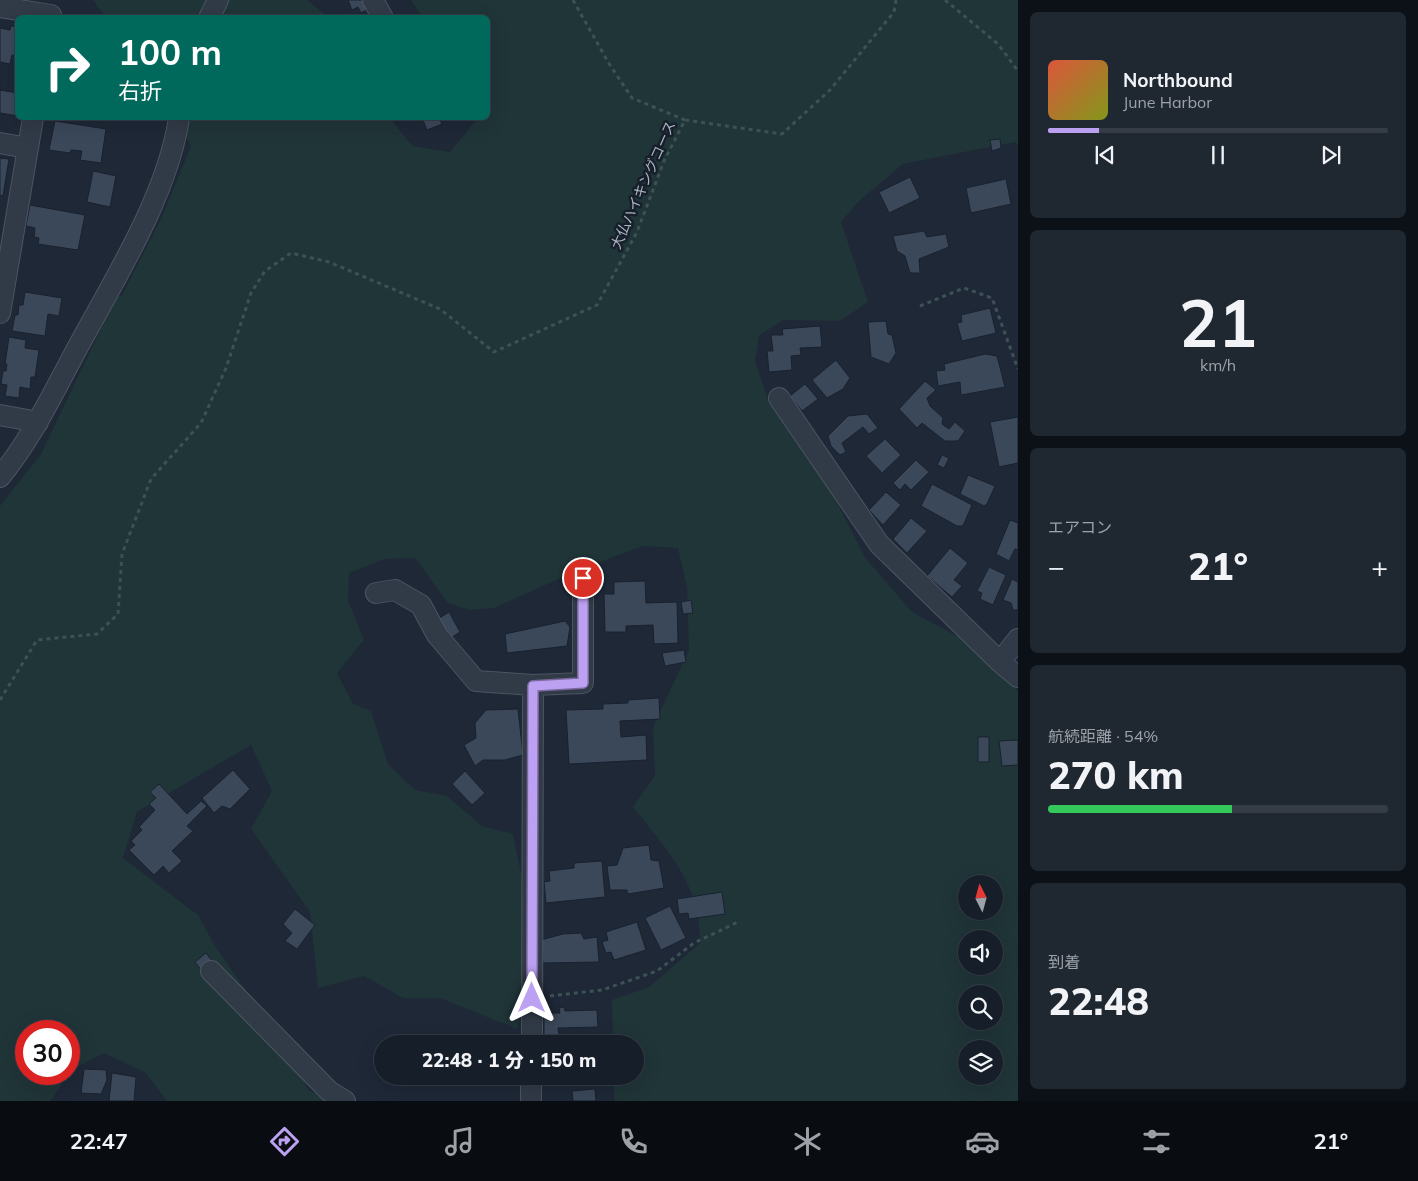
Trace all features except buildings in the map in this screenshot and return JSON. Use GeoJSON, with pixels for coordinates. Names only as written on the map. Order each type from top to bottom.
{"type":"FeatureCollection","features":[{"type":"Feature","properties":{"kind":"street"},"geometry":{"type":"LineString","coordinates":[[210,15],[218,0]]}},
{"type":"Feature","properties":{"kind":"street"},"geometry":{"type":"LineString","coordinates":[[373,0],[381,15]]}},
{"type":"Feature","properties":{"kind":"street"},"geometry":{"type":"LineString","coordinates":[[0,7],[45,15]]}},
{"type":"Feature","properties":{"kind":"street"},"geometry":{"type":"LineString","coordinates":[[0,313],[3,276],[33,120]]}},
{"type":"Feature","properties":{"kind":"street"},"geometry":{"type":"LineString","coordinates":[[0,477],[17,456],[38,422],[119,274],[155,199],[178,120]]}},
{"type":"Feature","properties":{"kind":"street"},"geometry":{"type":"LineString","coordinates":[[0,143],[28,148]]}},
{"type":"Feature","properties":{"kind":"street"},"geometry":{"type":"LineString","coordinates":[[779,398],[879,544],[1000,662],[1018,677]]}},
{"type":"Feature","properties":{"kind":"street"},"geometry":{"type":"LineString","coordinates":[[0,415],[38,422]]}},
{"type":"Feature","properties":{"kind":"street"},"geometry":{"type":"LineString","coordinates":[[376,593],[395,590],[421,605],[437,635],[476,680],[533,686],[583,683],[583,578]]}},
{"type":"Feature","properties":{"kind":"street"},"geometry":{"type":"LineString","coordinates":[[1000,662],[1018,639]]}},
{"type":"Feature","properties":{"kind":"street"},"geometry":{"type":"LineString","coordinates":[[532,1035],[533,686]]}},
{"type":"Feature","properties":{"kind":"street"},"geometry":{"type":"LineString","coordinates":[[211,970],[329,1091],[345,1101]]}},
{"type":"Feature","properties":{"kind":"street"},"geometry":{"type":"LineString","coordinates":[[531,1085],[531,1101]]}},
{"type":"Feature","properties":{"kind":"path"},"geometry":{"type":"LineString","coordinates":[[573,0],[608,62],[632,98],[685,120]]}},
{"type":"Feature","properties":{"kind":"path","name":"大仏ハイキングコース"},"geometry":{"type":"LineString","coordinates":[[0,700],[37,640],[97,634],[118,614],[122,554],[151,479],[201,423],[226,368],[251,293],[265,271],[291,253],[329,262],[440,309],[494,352],[597,305],[637,232],[664,161],[685,120],[782,134],[830,90],[894,12],[896,0]]}},
{"type":"Feature","properties":{"kind":"path"},"geometry":{"type":"LineString","coordinates":[[945,0],[998,44],[1018,71]]}},
{"type":"Feature","properties":{"kind":"path"},"geometry":{"type":"LineString","coordinates":[[920,306],[964,288],[992,298],[1018,369]]}},
{"type":"Feature","properties":{"kind":"path"},"geometry":{"type":"LineString","coordinates":[[532,998],[602,990],[657,972],[694,943],[740,921]]}},
{"type":"Feature","properties":{"kind":"green space"},"geometry":{"type":"Polygon","coordinates":[[[93,0],[307,0],[326,15],[104,15],[93,0]]]}},
{"type":"Feature","properties":{"kind":"green space"},"geometry":{"type":"Polygon","coordinates":[[[411,0],[1018,0],[1018,146],[1015,142],[903,164],[859,201],[841,222],[868,302],[840,321],[783,320],[759,336],[755,361],[769,403],[829,487],[865,557],[912,612],[968,642],[1018,691],[1018,1101],[614,1101],[614,1085],[644,1085],[644,1035],[613,1035],[612,1000],[649,987],[701,942],[696,907],[685,880],[670,854],[633,807],[655,775],[653,727],[689,650],[687,588],[678,548],[643,546],[576,571],[494,608],[470,610],[448,603],[415,558],[384,559],[349,573],[348,600],[364,640],[337,673],[353,704],[371,711],[388,764],[415,790],[447,796],[482,826],[513,834],[523,883],[532,977],[517,1029],[440,998],[403,998],[364,976],[318,988],[310,912],[251,829],[272,791],[251,745],[137,812],[123,858],[198,915],[215,946],[264,1016],[279,1031],[309,1091],[340,1101],[167,1101],[146,1073],[104,1053],[80,1065],[80,1020],[15,1020],[15,1085],[61,1085],[51,1101],[0,1101],[0,506],[41,454],[117,295],[121,297],[162,217],[191,146],[177,120],[392,120],[412,146],[450,152],[476,120],[490,120],[490,15],[421,15],[411,0]]]}},
{"type":"Feature","properties":{"kind":"route"},"geometry":{"type":"LineString","coordinates":[[532,998],[533,686],[583,683],[583,578]]}}]}
